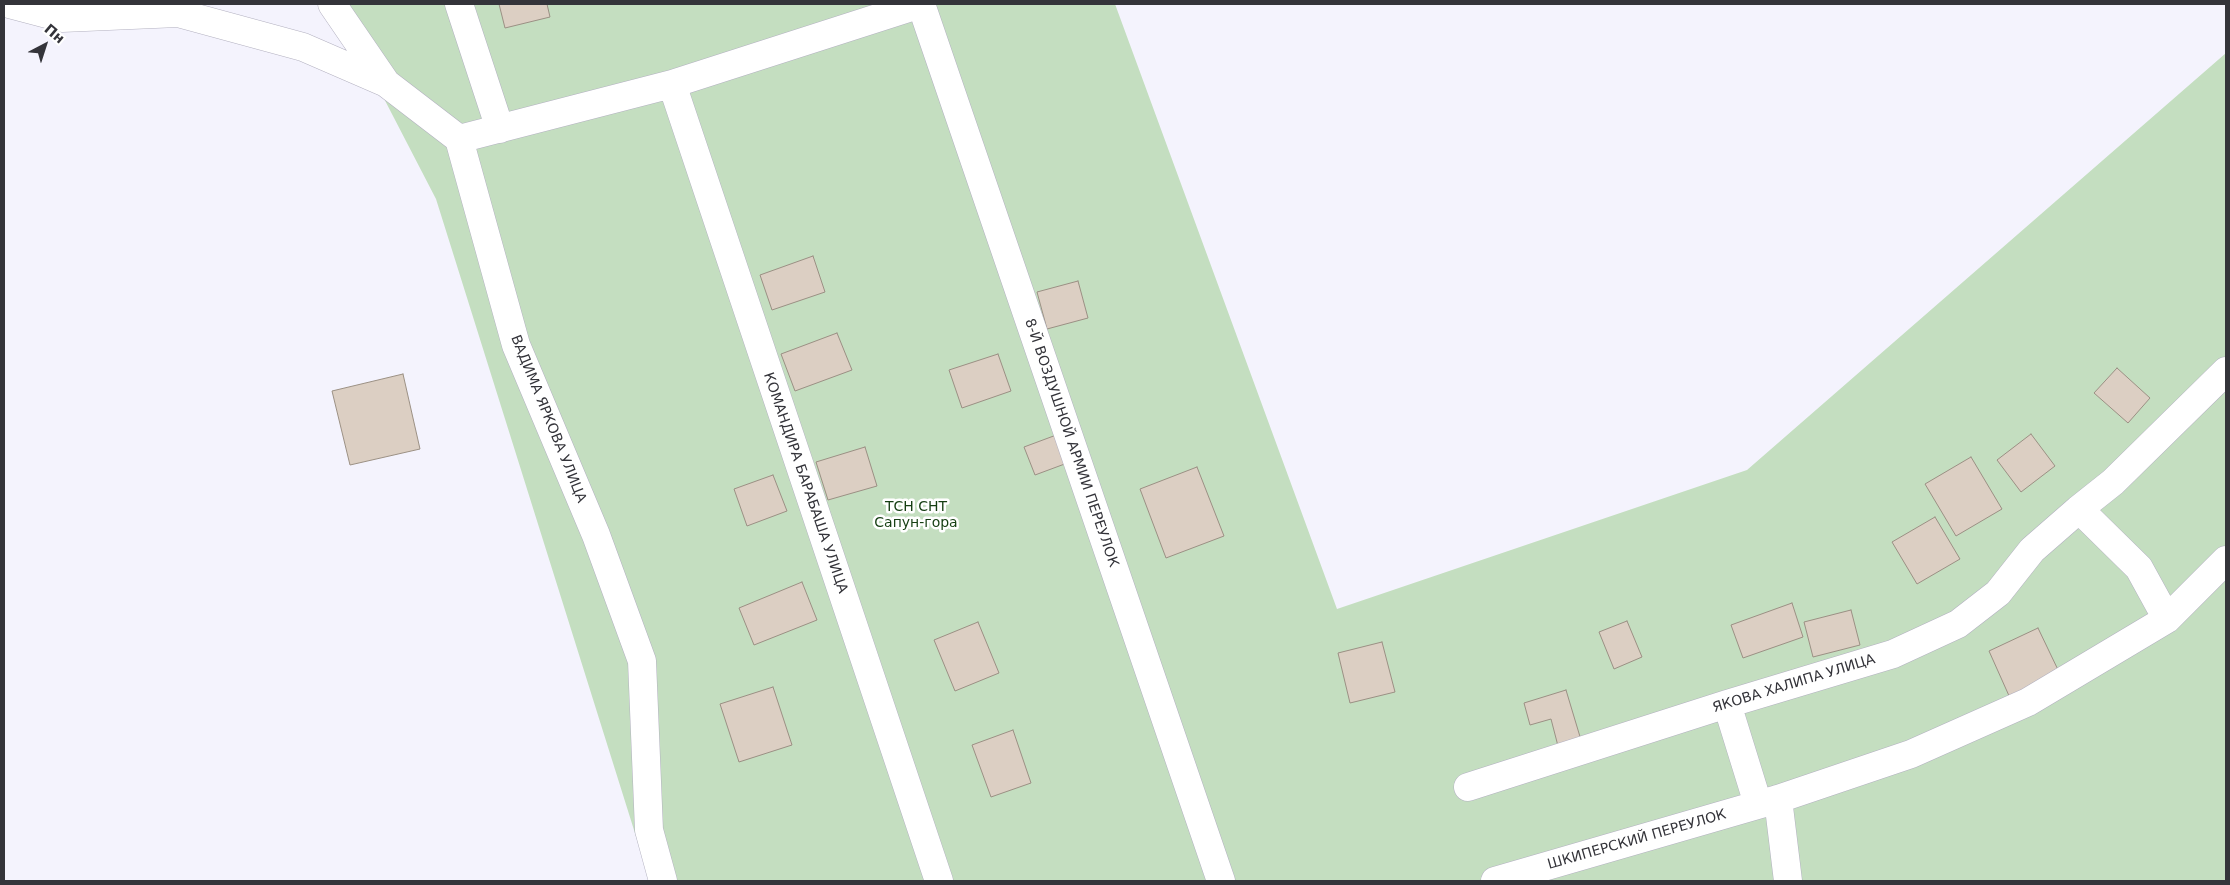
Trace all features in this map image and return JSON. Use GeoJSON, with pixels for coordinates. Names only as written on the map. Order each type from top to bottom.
{"type":"FeatureCollection","features":[{"type":"Feature","properties":{"kind":"street"},"geometry":{"type":"LineString","coordinates":[[9,4],[62,18],[178,13],[303,47],[386,83],[459,139],[672,84],[921,4]]}},
{"type":"Feature","properties":{"kind":"street"},"geometry":{"type":"LineString","coordinates":[[332,4],[386,83]]}},
{"type":"Feature","properties":{"kind":"street"},"geometry":{"type":"LineString","coordinates":[[459,4],[500,129]]}},
{"type":"Feature","properties":{"kind":"street","name":"8-Й ВОЗДУШНОЙ АРМИИ ПЕРЕУЛОК"},"geometry":{"type":"LineString","coordinates":[[921,4],[1221,881]]}},
{"type":"Feature","properties":{"kind":"street","name":"КОМАНДИРА БАРАБАША УЛИЦА"},"geometry":{"type":"LineString","coordinates":[[672,84],[939,881]]}},
{"type":"Feature","properties":{"kind":"street","name":"ВАДИМА ЯРКОВА УЛИЦА"},"geometry":{"type":"LineString","coordinates":[[459,139],[516,345],[596,535],[642,661],[649,830],[663,881]]}},
{"type":"Feature","properties":{"kind":"street","name":"ЯКОВА ХАЛИПА УЛИЦА"},"geometry":{"type":"LineString","coordinates":[[1468,787],[1727,704],[1893,654],[1958,624],[1998,593],[2032,550],[2113,482],[2226,371]]}},
{"type":"Feature","properties":{"kind":"street"},"geometry":{"type":"LineString","coordinates":[[2079,509],[2139,568],[2167,619]]}},
{"type":"Feature","properties":{"kind":"street"},"geometry":{"type":"LineString","coordinates":[[1768,801],[1911,754],[2028,702],[2167,619],[2226,560]]}},
{"type":"Feature","properties":{"kind":"street"},"geometry":{"type":"LineString","coordinates":[[1727,704],[1768,801],[1788,881]]}},
{"type":"Feature","properties":{"kind":"street","name":"ШКИПЕРСКИЙ ПЕРЕУЛОК"},"geometry":{"type":"LineString","coordinates":[[1495,881],[1768,801]]}},
{"type":"Feature","properties":{"kind":"green space","name":"ТСН СНТ Сапун-гора"},"geometry":{"type":"Polygon","coordinates":[[[335,4],[1115,4],[1337,609],[1747,470],[2226,53],[2226,881],[650,881],[436,199],[335,4]]]}},
{"type":"Feature","properties":{"kind":"building"},"geometry":{"type":"Polygon","coordinates":[[[499,4],[547,4],[550,17],[505,28],[499,4]]]}},
{"type":"Feature","properties":{"kind":"building"},"geometry":{"type":"Polygon","coordinates":[[[813,256],[825,292],[772,310],[760,275],[813,256]]]}},
{"type":"Feature","properties":{"kind":"building"},"geometry":{"type":"Polygon","coordinates":[[[1078,281],[1088,318],[1047,329],[1037,292],[1078,281]]]}},
{"type":"Feature","properties":{"kind":"building"},"geometry":{"type":"Polygon","coordinates":[[[837,333],[852,370],[795,391],[781,354],[837,333]]]}},
{"type":"Feature","properties":{"kind":"building"},"geometry":{"type":"Polygon","coordinates":[[[998,354],[1011,391],[962,408],[949,370],[998,354]]]}},
{"type":"Feature","properties":{"kind":"building"},"geometry":{"type":"Polygon","coordinates":[[[2117,368],[2150,398],[2128,423],[2094,393],[2117,368]]]}},
{"type":"Feature","properties":{"kind":"building"},"geometry":{"type":"Polygon","coordinates":[[[403,374],[420,449],[350,465],[332,391],[403,374]]]}},
{"type":"Feature","properties":{"kind":"building"},"geometry":{"type":"Polygon","coordinates":[[[1059,434],[1070,462],[1035,475],[1024,447],[1059,434]]]}},
{"type":"Feature","properties":{"kind":"building"},"geometry":{"type":"Polygon","coordinates":[[[2031,434],[2055,466],[2021,492],[1997,460],[2031,434]]]}},
{"type":"Feature","properties":{"kind":"building"},"geometry":{"type":"Polygon","coordinates":[[[865,447],[877,486],[828,500],[816,462],[865,447]]]}},
{"type":"Feature","properties":{"kind":"building"},"geometry":{"type":"Polygon","coordinates":[[[1971,457],[2002,509],[1956,536],[1925,484],[1971,457]]]}},
{"type":"Feature","properties":{"kind":"building"},"geometry":{"type":"Polygon","coordinates":[[[1197,467],[1224,536],[1166,558],[1140,489],[1197,467]]]}},
{"type":"Feature","properties":{"kind":"building"},"geometry":{"type":"Polygon","coordinates":[[[773,475],[787,511],[747,526],[734,489],[773,475]]]}},
{"type":"Feature","properties":{"kind":"building"},"geometry":{"type":"Polygon","coordinates":[[[1935,517],[1960,559],[1917,584],[1892,542],[1935,517]]]}},
{"type":"Feature","properties":{"kind":"building"},"geometry":{"type":"Polygon","coordinates":[[[802,582],[817,620],[754,645],[739,608],[802,582]]]}},
{"type":"Feature","properties":{"kind":"building"},"geometry":{"type":"Polygon","coordinates":[[[1792,603],[1803,637],[1743,658],[1731,625],[1792,603]]]}},
{"type":"Feature","properties":{"kind":"building"},"geometry":{"type":"Polygon","coordinates":[[[1851,610],[1860,645],[1813,657],[1804,622],[1851,610]]]}},
{"type":"Feature","properties":{"kind":"building"},"geometry":{"type":"Polygon","coordinates":[[[1627,621],[1642,657],[1614,669],[1599,632],[1627,621]]]}},
{"type":"Feature","properties":{"kind":"building"},"geometry":{"type":"Polygon","coordinates":[[[978,622],[999,673],[955,691],[934,640],[978,622]]]}},
{"type":"Feature","properties":{"kind":"building"},"geometry":{"type":"Polygon","coordinates":[[[2038,628],[2060,674],[2010,698],[1989,651],[2038,628]]]}},
{"type":"Feature","properties":{"kind":"building"},"geometry":{"type":"Polygon","coordinates":[[[1382,642],[1395,692],[1350,703],[1338,653],[1382,642]]]}},
{"type":"Feature","properties":{"kind":"building"},"geometry":{"type":"Polygon","coordinates":[[[773,687],[792,745],[739,762],[720,704],[773,687]]]}},
{"type":"Feature","properties":{"kind":"building"},"geometry":{"type":"Polygon","coordinates":[[[1566,690],[1581,740],[1558,746],[1551,719],[1530,725],[1524,703],[1566,690]]]}},
{"type":"Feature","properties":{"kind":"building"},"geometry":{"type":"Polygon","coordinates":[[[1013,730],[1031,783],[991,797],[972,745],[1013,730]]]}}]}
